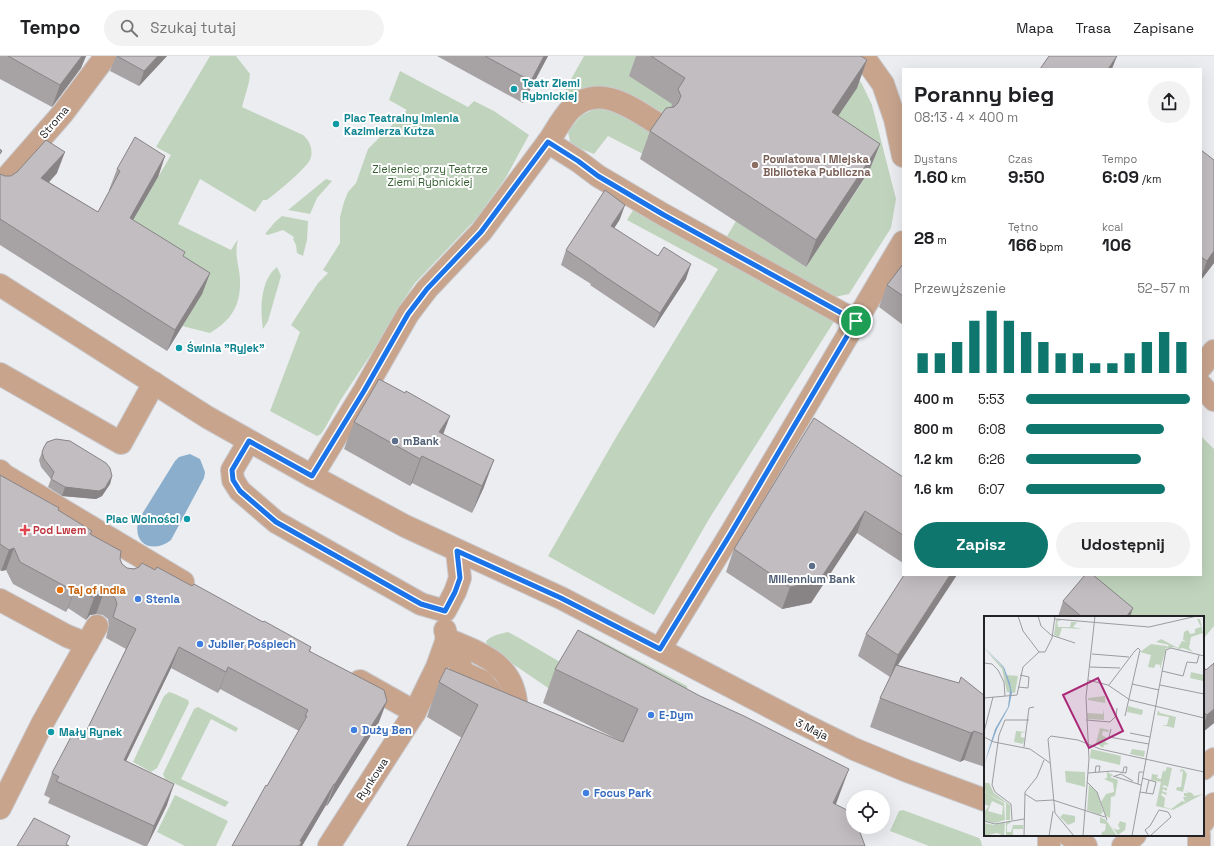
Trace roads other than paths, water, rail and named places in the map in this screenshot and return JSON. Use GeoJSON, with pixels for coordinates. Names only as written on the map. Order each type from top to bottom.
{"type":"FeatureCollection","features":[{"type":"Feature","properties":{"kind":"street","name":"Stroma"},"geometry":{"type":"LineString","coordinates":[[0,185],[63,113],[106,56]]}},
{"type":"Feature","properties":{"kind":"street"},"geometry":{"type":"LineString","coordinates":[[863,56],[883,84],[902,152]]}},
{"type":"Feature","properties":{"kind":"street"},"geometry":{"type":"LineString","coordinates":[[312,476],[364,391],[408,314],[427,289],[481,232],[570,110],[579,104],[594,98],[608,98],[619,101],[658,124]]}},
{"type":"Feature","properties":{"kind":"street"},"geometry":{"type":"LineString","coordinates":[[548,142],[598,176],[856,321]]}},
{"type":"Feature","properties":{"kind":"street"},"geometry":{"type":"LineString","coordinates":[[0,285],[154,383],[249,441],[312,476],[405,526],[561,598],[653,645],[731,533],[902,244]]}},
{"type":"Feature","properties":{"kind":"street"},"geometry":{"type":"LineString","coordinates":[[1202,366],[1214,351]]}},
{"type":"Feature","properties":{"kind":"street"},"geometry":{"type":"LineString","coordinates":[[0,374],[121,443],[154,383]]}},
{"type":"Feature","properties":{"kind":"street"},"geometry":{"type":"LineString","coordinates":[[1202,386],[1214,400]]}},
{"type":"Feature","properties":{"kind":"street"},"geometry":{"type":"LineString","coordinates":[[249,441],[232,470],[233,480],[240,491],[259,508],[276,522],[421,604],[445,611]]}},
{"type":"Feature","properties":{"kind":"street"},"geometry":{"type":"LineString","coordinates":[[0,471],[130,563],[201,592]]}},
{"type":"Feature","properties":{"kind":"street"},"geometry":{"type":"LineString","coordinates":[[457,551],[460,578],[455,592],[445,611],[443,626],[447,638],[464,673],[482,681],[490,691],[496,705],[494,710]]}},
{"type":"Feature","properties":{"kind":"street"},"geometry":{"type":"LineString","coordinates":[[0,600],[67,636],[92,635],[42,724],[0,808]]}},
{"type":"Feature","properties":{"kind":"street"},"geometry":{"type":"LineString","coordinates":[[447,638],[477,652],[499,665],[510,679],[516,701]]}},
{"type":"Feature","properties":{"kind":"street","name":"Rynkowa"},"geometry":{"type":"LineString","coordinates":[[330,846],[415,712],[437,667],[447,638]]}},
{"type":"Feature","properties":{"kind":"street","name":"3 Maja"},"geometry":{"type":"LineString","coordinates":[[653,645],[788,717],[854,749],[907,771],[984,800]]}},
{"type":"Feature","properties":{"kind":"street"},"geometry":{"type":"LineString","coordinates":[[346,673],[415,712]]}},
{"type":"Feature","properties":{"kind":"street"},"geometry":{"type":"LineString","coordinates":[[1204,768],[1214,759]]}},
{"type":"Feature","properties":{"kind":"street"},"geometry":{"type":"LineString","coordinates":[[1204,820],[1214,804]]}},
{"type":"Feature","properties":{"kind":"street"},"geometry":{"type":"LineString","coordinates":[[1070,836],[1086,846]]}},
{"type":"Feature","properties":{"kind":"street"},"geometry":{"type":"LineString","coordinates":[[1124,846],[1134,836]]}},
{"type":"Feature","properties":{"kind":"street"},"geometry":{"type":"LineString","coordinates":[[1199,846],[1200,836]]}},
{"type":"Feature","properties":{"kind":"water"},"geometry":{"type":"Polygon","coordinates":[[[190,454],[200,459],[205,472],[204,478],[171,540],[157,546],[145,544],[138,535],[137,527],[139,519],[175,461],[179,457],[190,454]]]}},
{"type":"Feature","properties":{"kind":"place","name":"Teatr Ziemi Rybnickiej"},"geometry":{"type":"Point","coordinates":[514,89]}},
{"type":"Feature","properties":{"kind":"place","name":"Plac Teatralny imienia Kazimierza Kutza"},"geometry":{"type":"Point","coordinates":[336,124]}},
{"type":"Feature","properties":{"kind":"place","name":"Powiatowa i Miejska Biblioteka Publiczna"},"geometry":{"type":"Point","coordinates":[755,165]}},
{"type":"Feature","properties":{"kind":"place","name":"Świnia \"Ryjek\""},"geometry":{"type":"Point","coordinates":[179,348]}},
{"type":"Feature","properties":{"kind":"place","name":"mBank"},"geometry":{"type":"Point","coordinates":[395,441]}},
{"type":"Feature","properties":{"kind":"place","name":"Plac Wolności"},"geometry":{"type":"Point","coordinates":[187,519]}},
{"type":"Feature","properties":{"kind":"place","name":"Pod Lwem"},"geometry":{"type":"Point","coordinates":[25,530]}},
{"type":"Feature","properties":{"kind":"place","name":"Millennium Bank"},"geometry":{"type":"Point","coordinates":[812,566]}},
{"type":"Feature","properties":{"kind":"place","name":"Taj of India"},"geometry":{"type":"Point","coordinates":[60,590]}},
{"type":"Feature","properties":{"kind":"place","name":"Stenia"},"geometry":{"type":"Point","coordinates":[138,599]}},
{"type":"Feature","properties":{"kind":"place","name":"Jubiler Pośpiech"},"geometry":{"type":"Point","coordinates":[200,644]}},
{"type":"Feature","properties":{"kind":"place","name":"E-Dym"},"geometry":{"type":"Point","coordinates":[651,715]}},
{"type":"Feature","properties":{"kind":"place","name":"Duży Ben"},"geometry":{"type":"Point","coordinates":[354,730]}},
{"type":"Feature","properties":{"kind":"place","name":"Mały Rynek"},"geometry":{"type":"Point","coordinates":[51,732]}},
{"type":"Feature","properties":{"kind":"place","name":"Focus Park"},"geometry":{"type":"Point","coordinates":[586,793]}},
{"type":"Feature","properties":{"kind":"park label","name":"Zieleniec przy Teatrze Ziemi Rybnickiej"},"geometry":{"type":"Point","coordinates":[430,175]}}]}
